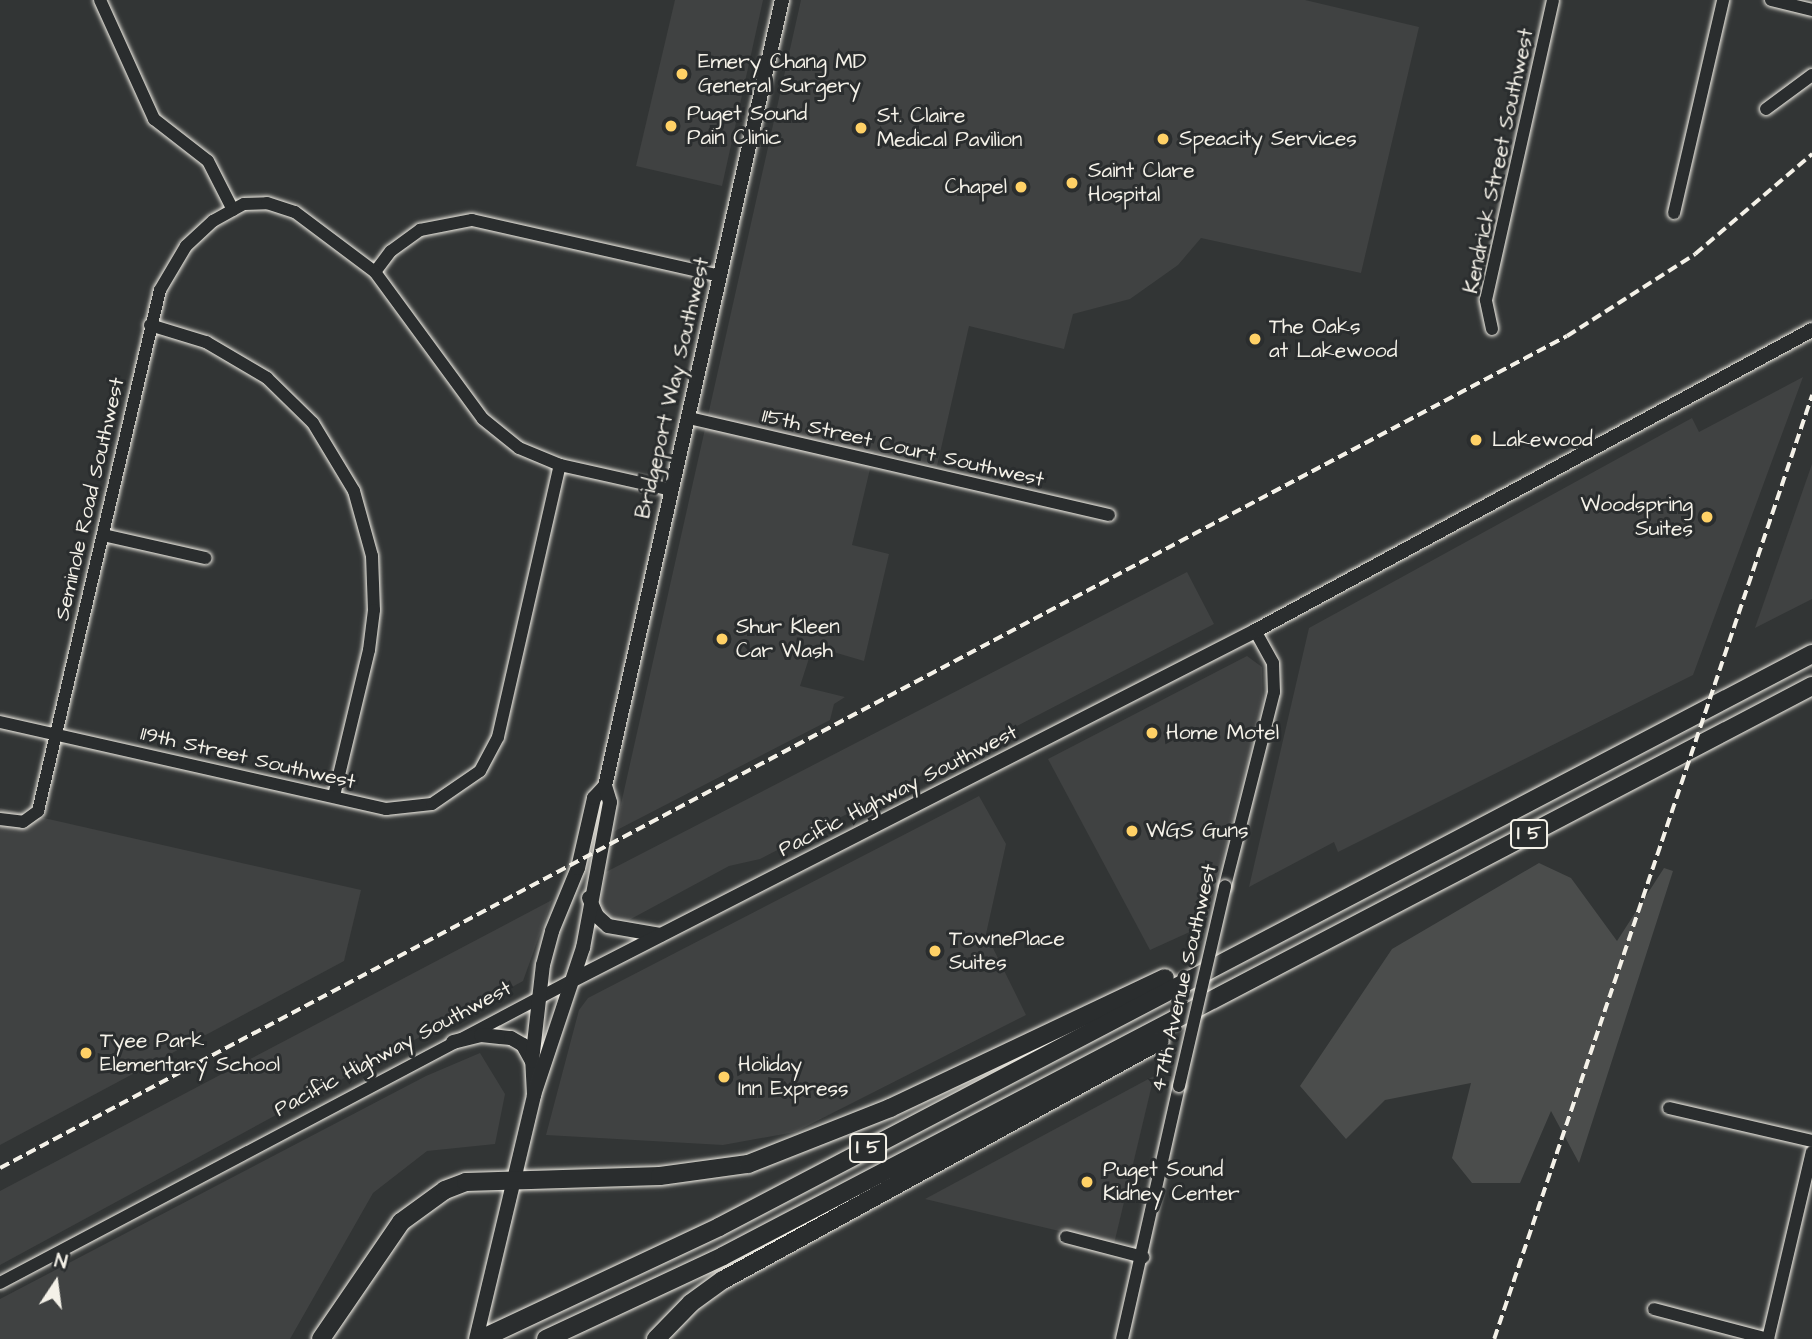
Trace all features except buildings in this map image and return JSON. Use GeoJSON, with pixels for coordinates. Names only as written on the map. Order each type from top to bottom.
{"type":"FeatureCollection","features":[{"type":"Feature","properties":{"kind":"highway","name":"I 5"},"geometry":{"type":"LineString","coordinates":[[478,1339],[719,1227],[1250,946],[1812,654]]}},
{"type":"Feature","properties":{"kind":"highway","name":"I 5"},"geometry":{"type":"LineString","coordinates":[[546,1339],[723,1256],[1812,686]]}},
{"type":"Feature","properties":{"kind":"highway"},"geometry":{"type":"LineString","coordinates":[[321,1339],[384,1242],[414,1208],[467,1182],[660,1176],[748,1164],[902,1102],[1182,970],[1250,946]]}},
{"type":"Feature","properties":{"kind":"highway"},"geometry":{"type":"LineString","coordinates":[[656,1339],[691,1303],[723,1280],[1124,1061],[1247,982]]}},
{"type":"Feature","properties":{"kind":"main road","name":"Bridgeport Way Southwest"},"geometry":{"type":"LineString","coordinates":[[534,1095],[532,1061],[539,996],[552,931],[578,868],[594,798],[605,786],[782,0]]}},
{"type":"Feature","properties":{"kind":"main road","name":"Pacific Highway Southwest"},"geometry":{"type":"LineString","coordinates":[[575,979],[1255,631],[1812,330]]}},
{"type":"Feature","properties":{"kind":"main road","name":"Bridgeport Way Southwest"},"geometry":{"type":"LineString","coordinates":[[478,1339],[534,1095],[575,979],[610,802],[605,786]]}},
{"type":"Feature","properties":{"kind":"main road"},"geometry":{"type":"LineString","coordinates":[[589,898],[597,916],[608,926],[662,935]]}},
{"type":"Feature","properties":{"kind":"main road"},"geometry":{"type":"LineString","coordinates":[[539,996],[545,1021],[541,1049],[544,1070]]}},
{"type":"Feature","properties":{"kind":"main road"},"geometry":{"type":"LineString","coordinates":[[453,1042],[481,1035],[511,1038],[523,1045],[532,1061]]}},
{"type":"Feature","properties":{"kind":"street"},"geometry":{"type":"LineString","coordinates":[[100,0],[155,119],[208,161],[233,210],[257,202],[283,206],[375,272],[483,419],[519,448],[561,464],[672,489]]}},
{"type":"Feature","properties":{"kind":"street","name":"Kendrick Street Southwest"},"geometry":{"type":"LineString","coordinates":[[1493,329],[1486,300],[1553,0]]}},
{"type":"Feature","properties":{"kind":"street"},"geometry":{"type":"LineString","coordinates":[[1674,213],[1723,0]]}},
{"type":"Feature","properties":{"kind":"street"},"geometry":{"type":"LineString","coordinates":[[1771,0],[1812,10]]}},
{"type":"Feature","properties":{"kind":"street"},"geometry":{"type":"LineString","coordinates":[[1766,109],[1812,75]]}},
{"type":"Feature","properties":{"kind":"street","name":"Seminole Road Southwest"},"geometry":{"type":"LineString","coordinates":[[0,820],[28,821],[37,811],[160,290],[178,257],[213,221],[233,210]]}},
{"type":"Feature","properties":{"kind":"street"},"geometry":{"type":"LineString","coordinates":[[375,272],[391,251],[420,230],[472,220],[720,276]]}},
{"type":"Feature","properties":{"kind":"street"},"geometry":{"type":"LineString","coordinates":[[150,324],[206,342],[267,378],[313,423],[354,491],[372,556],[374,610],[369,650],[334,796]]}},
{"type":"Feature","properties":{"kind":"street","name":"115th Street Court Southwest"},"geometry":{"type":"LineString","coordinates":[[689,418],[1109,515]]}},
{"type":"Feature","properties":{"kind":"street","name":"119th Street Southwest"},"geometry":{"type":"LineString","coordinates":[[0,722],[386,808],[421,807],[454,793],[480,771],[501,728],[561,464]]}},
{"type":"Feature","properties":{"kind":"street"},"geometry":{"type":"LineString","coordinates":[[103,535],[205,558]]}},
{"type":"Feature","properties":{"kind":"street","name":"47th Avenue Southwest"},"geometry":{"type":"LineString","coordinates":[[1122,1339],[1143,1257],[1225,886],[1275,682],[1273,663],[1255,631]]}},
{"type":"Feature","properties":{"kind":"street","name":"Pacific Highway Southwest"},"geometry":{"type":"LineString","coordinates":[[0,1283],[575,979]]}},
{"type":"Feature","properties":{"kind":"street"},"geometry":{"type":"LineString","coordinates":[[1669,1108],[1812,1141]]}},
{"type":"Feature","properties":{"kind":"street"},"geometry":{"type":"LineString","coordinates":[[1654,1309],[1768,1339],[1812,1152]]}},
{"type":"Feature","properties":{"kind":"street"},"geometry":{"type":"LineString","coordinates":[[1066,1237],[1143,1257]]}},
{"type":"Feature","properties":{"kind":"shaded area"},"geometry":{"type":"Polygon","coordinates":[[[675,0],[763,0],[722,186],[636,166],[675,0]]]}},
{"type":"Feature","properties":{"kind":"shaded area","name":"Saint Clare Hospital"},"geometry":{"type":"Polygon","coordinates":[[[801,0],[1305,0],[1419,27],[1361,273],[1201,238],[1178,265],[1130,299],[1073,314],[1064,349],[969,326],[937,466],[874,452],[852,545],[889,554],[864,661],[813,646],[800,686],[845,697],[834,704],[830,720],[615,831],[801,0]]]}},
{"type":"Feature","properties":{"kind":"shaded area"},"geometry":{"type":"Polygon","coordinates":[[[1803,377],[1693,675],[1338,852],[1334,842],[1249,887],[1309,628],[1692,418],[1699,432],[1803,377]]]}},
{"type":"Feature","properties":{"kind":"shaded area"},"geometry":{"type":"Polygon","coordinates":[[[1812,464],[1812,599],[1755,628],[1812,464]]]}},
{"type":"Feature","properties":{"kind":"shaded area"},"geometry":{"type":"Polygon","coordinates":[[[1187,572],[1214,624],[760,859],[729,866],[629,920],[615,920],[604,911],[600,902],[606,872],[1187,572]]]}},
{"type":"Feature","properties":{"kind":"shaded area"},"geometry":{"type":"Polygon","coordinates":[[[1247,656],[1262,667],[1263,701],[1205,925],[1150,950],[1048,759],[1247,656]]]}},
{"type":"Feature","properties":{"kind":"shaded area"},"geometry":{"type":"Polygon","coordinates":[[[979,796],[1006,844],[986,934],[1026,1015],[795,1132],[723,1145],[546,1135],[579,1010],[588,998],[979,796]]]}},
{"type":"Feature","properties":{"kind":"shaded area","name":"Tyee Park Elementary School"},"geometry":{"type":"Polygon","coordinates":[[[0,808],[361,890],[344,961],[0,1145],[0,808]]]}},
{"type":"Feature","properties":{"kind":"shaded area"},"geometry":{"type":"Polygon","coordinates":[[[1539,863],[1571,878],[1617,941],[1664,868],[1673,871],[1579,1163],[1551,1111],[1520,1183],[1472,1183],[1452,1158],[1471,1083],[1385,1100],[1346,1139],[1300,1086],[1392,949],[1539,863]]]}},
{"type":"Feature","properties":{"kind":"shaded area"},"geometry":{"type":"Polygon","coordinates":[[[552,900],[523,981],[0,1265],[0,1191],[552,900]]]}},
{"type":"Feature","properties":{"kind":"shaded area"},"geometry":{"type":"Polygon","coordinates":[[[480,1053],[505,1094],[495,1144],[427,1151],[373,1193],[290,1339],[0,1339],[0,1299],[426,1076],[480,1053]]]}},
{"type":"Feature","properties":{"kind":"shaded area"},"geometry":{"type":"Polygon","coordinates":[[[1154,1076],[1114,1244],[925,1199],[1154,1076]]]}},
{"type":"Feature","properties":{"kind":"railway"},"geometry":{"type":"LineString","coordinates":[[0,1168],[1567,336],[1695,254],[1812,154]]}},
{"type":"Feature","properties":{"kind":"railway"},"geometry":{"type":"LineString","coordinates":[[1494,1339],[1812,395]]}},
{"type":"Feature","properties":{"kind":"place","name":"Emery Chang MD General Surgery"},"geometry":{"type":"Point","coordinates":[682,74]}},
{"type":"Feature","properties":{"kind":"place","name":"Puget Sound Pain Clinic"},"geometry":{"type":"Point","coordinates":[671,126]}},
{"type":"Feature","properties":{"kind":"place","name":"St. Claire Medical Pavilion"},"geometry":{"type":"Point","coordinates":[861,128]}},
{"type":"Feature","properties":{"kind":"place","name":"Speacity Services"},"geometry":{"type":"Point","coordinates":[1163,139]}},
{"type":"Feature","properties":{"kind":"place","name":"Saint Clare Hospital"},"geometry":{"type":"Point","coordinates":[1072,183]}},
{"type":"Feature","properties":{"kind":"place","name":"Chapel"},"geometry":{"type":"Point","coordinates":[1021,187]}},
{"type":"Feature","properties":{"kind":"place","name":"The Oaks at Lakewood"},"geometry":{"type":"Point","coordinates":[1255,339]}},
{"type":"Feature","properties":{"kind":"place","name":"Lakewood"},"geometry":{"type":"Point","coordinates":[1476,440]}},
{"type":"Feature","properties":{"kind":"place","name":"Woodspring Suites"},"geometry":{"type":"Point","coordinates":[1707,517]}},
{"type":"Feature","properties":{"kind":"place","name":"Shur Kleen Car Wash"},"geometry":{"type":"Point","coordinates":[722,639]}},
{"type":"Feature","properties":{"kind":"place","name":"Home Motel"},"geometry":{"type":"Point","coordinates":[1152,733]}},
{"type":"Feature","properties":{"kind":"place","name":"WGS Guns"},"geometry":{"type":"Point","coordinates":[1132,831]}},
{"type":"Feature","properties":{"kind":"place","name":"TownePlace Suites"},"geometry":{"type":"Point","coordinates":[935,951]}},
{"type":"Feature","properties":{"kind":"place","name":"Tyee Park Elementary School"},"geometry":{"type":"Point","coordinates":[86,1053]}},
{"type":"Feature","properties":{"kind":"place","name":"Holiday Inn Express"},"geometry":{"type":"Point","coordinates":[724,1077]}},
{"type":"Feature","properties":{"kind":"place","name":"Puget Sound Kidney Center"},"geometry":{"type":"Point","coordinates":[1087,1182]}}]}
